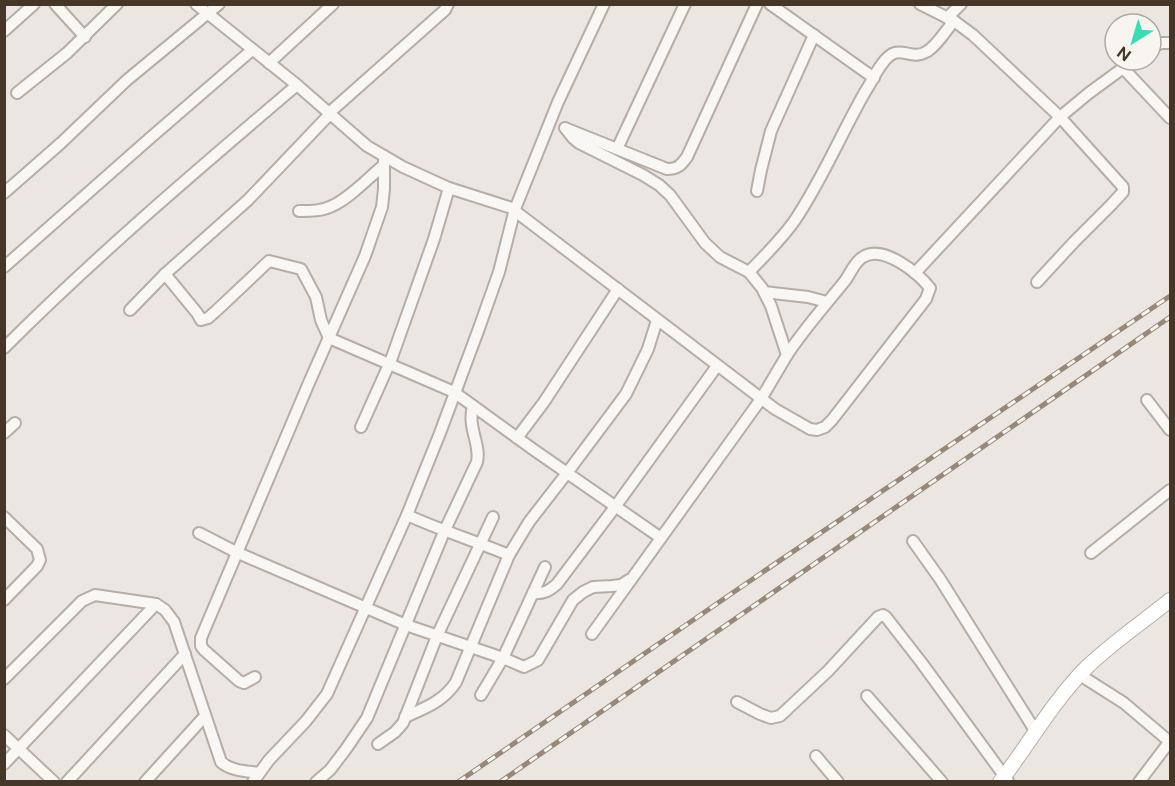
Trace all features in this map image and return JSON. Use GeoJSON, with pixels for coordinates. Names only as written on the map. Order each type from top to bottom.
{"type":"FeatureCollection","features":[{"type":"Feature","properties":{"kind":"street"},"geometry":{"type":"LineString","coordinates":[[4,31],[34,4]]}},
{"type":"Feature","properties":{"kind":"street"},"geometry":{"type":"LineString","coordinates":[[55,4],[85,37]]}},
{"type":"Feature","properties":{"kind":"street"},"geometry":{"type":"LineString","coordinates":[[16,93],[85,37],[117,4]]}},
{"type":"Feature","properties":{"kind":"street"},"geometry":{"type":"LineString","coordinates":[[196,4],[297,85],[384,160],[449,188],[515,210],[761,399],[810,429],[817,430],[825,427],[926,299],[930,288],[915,273],[888,256],[871,254],[862,257],[857,262],[845,281],[800,335],[761,399],[592,634]]}},
{"type":"Feature","properties":{"kind":"street"},"geometry":{"type":"LineString","coordinates":[[4,193],[127,80],[219,4]]}},
{"type":"Feature","properties":{"kind":"street"},"geometry":{"type":"LineString","coordinates":[[269,63],[333,4]]}},
{"type":"Feature","properties":{"kind":"street"},"geometry":{"type":"LineString","coordinates":[[130,310],[165,274],[248,200],[329,113],[445,10],[448,4]]}},
{"type":"Feature","properties":{"kind":"street"},"geometry":{"type":"LineString","coordinates":[[4,679],[82,601],[95,596],[156,604],[165,610],[174,622],[221,762],[226,766],[256,777],[306,721],[327,694],[407,515],[440,433],[499,272],[515,210],[558,102],[604,4]]}},
{"type":"Feature","properties":{"kind":"street"},"geometry":{"type":"LineString","coordinates":[[617,149],[685,4]]}},
{"type":"Feature","properties":{"kind":"street"},"geometry":{"type":"LineString","coordinates":[[550,121],[667,169],[675,169],[681,165],[692,146],[757,4]]}},
{"type":"Feature","properties":{"kind":"street"},"geometry":{"type":"LineString","coordinates":[[770,4],[874,78]]}},
{"type":"Feature","properties":{"kind":"street"},"geometry":{"type":"LineString","coordinates":[[920,4],[973,35],[1060,117],[1122,185],[1123,190],[1112,205],[1079,236],[1037,282]]}},
{"type":"Feature","properties":{"kind":"street"},"geometry":{"type":"LineString","coordinates":[[749,272],[776,245],[795,220],[881,65],[892,53],[921,54],[927,52],[961,4]]}},
{"type":"Feature","properties":{"kind":"street"},"geometry":{"type":"LineString","coordinates":[[757,191],[771,131],[814,35]]}},
{"type":"Feature","properties":{"kind":"street"},"geometry":{"type":"LineString","coordinates":[[4,267],[252,50]]}},
{"type":"Feature","properties":{"kind":"street"},"geometry":{"type":"LineString","coordinates":[[915,273],[1060,117],[1118,72]]}},
{"type":"Feature","properties":{"kind":"street"},"geometry":{"type":"LineString","coordinates":[[1128,72],[1170,118]]}},
{"type":"Feature","properties":{"kind":"street"},"geometry":{"type":"LineString","coordinates":[[4,348],[47,305],[176,189],[297,85]]}},
{"type":"Feature","properties":{"kind":"street"},"geometry":{"type":"LineString","coordinates":[[565,128],[579,142],[659,185],[670,195],[705,243],[720,257],[749,272],[771,306],[787,355]]}},
{"type":"Feature","properties":{"kind":"street"},"geometry":{"type":"LineString","coordinates":[[299,211],[330,207],[342,200],[384,160]]}},
{"type":"Feature","properties":{"kind":"street"},"geometry":{"type":"LineString","coordinates":[[255,677],[244,683],[239,681],[201,646],[201,639],[365,256],[382,207],[384,160]]}},
{"type":"Feature","properties":{"kind":"street"},"geometry":{"type":"LineString","coordinates":[[361,427],[390,364],[434,239],[449,188]]}},
{"type":"Feature","properties":{"kind":"street"},"geometry":{"type":"LineString","coordinates":[[165,274],[201,320],[208,318],[269,261],[301,269],[316,297],[321,320],[329,338],[454,392],[516,438],[662,538]]}},
{"type":"Feature","properties":{"kind":"street"},"geometry":{"type":"LineString","coordinates":[[516,438],[544,402],[618,289]]}},
{"type":"Feature","properties":{"kind":"street"},"geometry":{"type":"LineString","coordinates":[[764,292],[808,297],[827,302]]}},
{"type":"Feature","properties":{"kind":"street"},"geometry":{"type":"LineString","coordinates":[[405,717],[436,704],[450,692],[510,555],[529,522],[626,394],[648,349],[657,320]]}},
{"type":"Feature","properties":{"kind":"street"},"geometry":{"type":"LineString","coordinates":[[533,593],[542,594],[557,584],[717,366]]}},
{"type":"Feature","properties":{"kind":"street"},"geometry":{"type":"LineString","coordinates":[[1147,400],[1170,430]]}},
{"type":"Feature","properties":{"kind":"street"},"geometry":{"type":"LineString","coordinates":[[316,782],[336,763],[366,718],[444,531],[477,462],[471,424],[473,406]]}},
{"type":"Feature","properties":{"kind":"street"},"geometry":{"type":"LineString","coordinates":[[4,433],[15,423]]}},
{"type":"Feature","properties":{"kind":"street"},"geometry":{"type":"LineString","coordinates":[[1091,553],[1170,490]]}},
{"type":"Feature","properties":{"kind":"street"},"geometry":{"type":"LineString","coordinates":[[407,515],[510,555]]}},
{"type":"Feature","properties":{"kind":"street"},"geometry":{"type":"LineString","coordinates":[[378,744],[403,723],[437,636],[493,517]]}},
{"type":"Feature","properties":{"kind":"street"},"geometry":{"type":"LineString","coordinates":[[4,600],[40,560],[37,549],[5,518]]}},
{"type":"Feature","properties":{"kind":"street"},"geometry":{"type":"LineString","coordinates":[[199,533],[238,553],[406,625],[471,646],[524,668],[538,660],[573,600],[593,587],[621,585],[632,579]]}},
{"type":"Feature","properties":{"kind":"street"},"geometry":{"type":"LineString","coordinates":[[913,541],[940,579],[1036,732]]}},
{"type":"Feature","properties":{"kind":"street"},"geometry":{"type":"LineString","coordinates":[[481,695],[503,658],[546,567]]}},
{"type":"Feature","properties":{"kind":"street"},"geometry":{"type":"LineString","coordinates":[[737,702],[771,718],[780,716],[828,671],[878,617],[883,615],[921,662],[1004,780],[1036,732],[1080,675],[1108,649],[1170,600]]}},
{"type":"Feature","properties":{"kind":"street"},"geometry":{"type":"LineString","coordinates":[[4,764],[156,604]]}},
{"type":"Feature","properties":{"kind":"street"},"geometry":{"type":"LineString","coordinates":[[67,782],[185,654]]}},
{"type":"Feature","properties":{"kind":"street"},"geometry":{"type":"LineString","coordinates":[[1080,675],[1124,703],[1170,742],[1139,782]]}},
{"type":"Feature","properties":{"kind":"street"},"geometry":{"type":"LineString","coordinates":[[867,696],[942,782]]}},
{"type":"Feature","properties":{"kind":"street"},"geometry":{"type":"LineString","coordinates":[[145,782],[205,716]]}},
{"type":"Feature","properties":{"kind":"street"},"geometry":{"type":"LineString","coordinates":[[4,735],[54,782]]}},
{"type":"Feature","properties":{"kind":"street"},"geometry":{"type":"LineString","coordinates":[[816,756],[838,782]]}},
{"type":"Feature","properties":{"kind":"railway"},"geometry":{"type":"LineString","coordinates":[[458,782],[1170,296]]}},
{"type":"Feature","properties":{"kind":"railway"},"geometry":{"type":"LineString","coordinates":[[500,782],[1170,317]]}}]}
